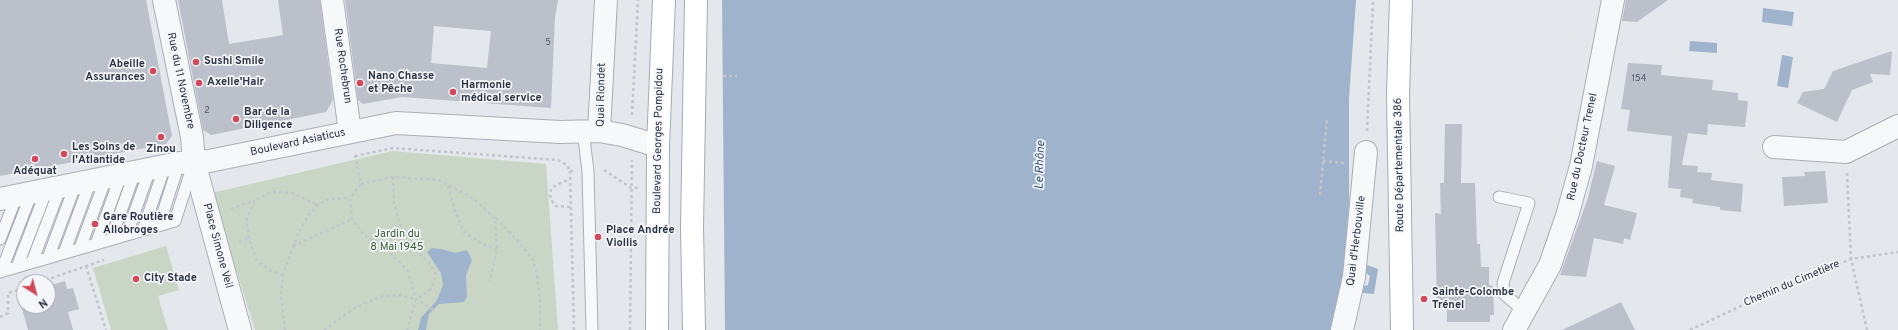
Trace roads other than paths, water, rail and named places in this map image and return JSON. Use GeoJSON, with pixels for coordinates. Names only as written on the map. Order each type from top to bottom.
{"type":"FeatureCollection","features":[{"type":"Feature","properties":{"kind":"main road","name":"Boulevard Georges Pompidou"},"geometry":{"type":"LineString","coordinates":[[657,330],[658,146],[664,0]]}},
{"type":"Feature","properties":{"kind":"main road"},"geometry":{"type":"LineString","coordinates":[[694,330],[692,227],[696,0]]}},
{"type":"Feature","properties":{"kind":"main road","name":"Route Départementale 386"},"geometry":{"type":"LineString","coordinates":[[1400,0],[1398,94],[1402,330]]}},
{"type":"Feature","properties":{"kind":"street","name":"Rue du 11 Novembre"},"geometry":{"type":"LineString","coordinates":[[98,179],[192,137],[164,0]]}},
{"type":"Feature","properties":{"kind":"street","name":"Rue Rochebrun"},"geometry":{"type":"LineString","coordinates":[[332,0],[350,132]]}},
{"type":"Feature","properties":{"kind":"street","name":"Quai Riondet"},"geometry":{"type":"LineString","coordinates":[[606,0],[591,131],[632,137],[658,146]]}},
{"type":"Feature","properties":{"kind":"street","name":"Rue du Docteur Trenel"},"geometry":{"type":"LineString","coordinates":[[1519,321],[1550,264],[1567,216],[1581,166],[1612,0]]}},
{"type":"Feature","properties":{"kind":"street","name":"Boulevard Asiaticus"},"geometry":{"type":"LineString","coordinates":[[98,179],[396,122],[560,132],[591,131]]}},
{"type":"Feature","properties":{"kind":"street"},"geometry":{"type":"LineString","coordinates":[[1774,148],[1846,152],[1898,126]]}},
{"type":"Feature","properties":{"kind":"street","name":"Quai d'Herbouville"},"geometry":{"type":"LineString","coordinates":[[1342,330],[1354,277],[1366,152]]}},
{"type":"Feature","properties":{"kind":"street","name":"Place Simone Veil"},"geometry":{"type":"LineString","coordinates":[[98,179],[240,330]]}},
{"type":"Feature","properties":{"kind":"lane"},"geometry":{"type":"LineString","coordinates":[[591,131],[588,170],[592,330]]}},
{"type":"Feature","properties":{"kind":"lane"},"geometry":{"type":"LineString","coordinates":[[0,272],[159,225],[98,179]]}},
{"type":"Feature","properties":{"kind":"lane"},"geometry":{"type":"LineString","coordinates":[[98,179],[143,230]]}},
{"type":"Feature","properties":{"kind":"lane"},"geometry":{"type":"LineString","coordinates":[[98,179],[127,234]]}},
{"type":"Feature","properties":{"kind":"lane"},"geometry":{"type":"LineString","coordinates":[[0,238],[98,179]]}},
{"type":"Feature","properties":{"kind":"lane"},"geometry":{"type":"LineString","coordinates":[[98,179],[111,239]]}},
{"type":"Feature","properties":{"kind":"lane"},"geometry":{"type":"LineString","coordinates":[[96,244],[98,179]]}},
{"type":"Feature","properties":{"kind":"lane"},"geometry":{"type":"LineString","coordinates":[[80,248],[98,179]]}},
{"type":"Feature","properties":{"kind":"lane"},"geometry":{"type":"LineString","coordinates":[[64,253],[98,179]]}},
{"type":"Feature","properties":{"kind":"lane"},"geometry":{"type":"LineString","coordinates":[[48,258],[98,179]]}},
{"type":"Feature","properties":{"kind":"lane"},"geometry":{"type":"LineString","coordinates":[[32,262],[98,179]]}},
{"type":"Feature","properties":{"kind":"lane"},"geometry":{"type":"LineString","coordinates":[[17,267],[98,179]]}},
{"type":"Feature","properties":{"kind":"lane"},"geometry":{"type":"LineString","coordinates":[[0,272],[98,179]]}},
{"type":"Feature","properties":{"kind":"lane"},"geometry":{"type":"LineString","coordinates":[[1499,197],[1530,203],[1503,283],[1504,294],[1519,321]]}},
{"type":"Feature","properties":{"kind":"water","name":"Le Rhône"},"geometry":{"type":"Polygon","coordinates":[[[722,0],[1356,0],[1349,98],[1349,206],[1343,278],[1330,330],[725,330],[722,0]]]}},
{"type":"Feature","properties":{"kind":"water"},"geometry":{"type":"Polygon","coordinates":[[[1763,8],[1794,12],[1792,26],[1762,22],[1763,8]]]}},
{"type":"Feature","properties":{"kind":"water"},"geometry":{"type":"Polygon","coordinates":[[[1690,41],[1717,43],[1717,53],[1689,51],[1690,41]]]}},
{"type":"Feature","properties":{"kind":"water"},"geometry":{"type":"Polygon","coordinates":[[[1782,55],[1793,57],[1788,88],[1777,86],[1782,55]]]}},
{"type":"Feature","properties":{"kind":"water"},"geometry":{"type":"Polygon","coordinates":[[[432,248],[455,253],[467,250],[472,260],[466,275],[467,297],[464,302],[439,304],[429,314],[426,330],[418,330],[421,318],[437,300],[443,285],[441,273],[427,252],[432,248]]]}},
{"type":"Feature","properties":{"kind":"water"},"geometry":{"type":"Polygon","coordinates":[[[1367,265],[1378,269],[1374,294],[1362,293],[1364,286],[1368,285],[1370,276],[1366,273],[1367,265]]]}},
{"type":"Feature","properties":{"kind":"place","name":"Sushi Smile"},"geometry":{"type":"Point","coordinates":[196,62]}},
{"type":"Feature","properties":{"kind":"place","name":"Abeille Assurances"},"geometry":{"type":"Point","coordinates":[153,71]}},
{"type":"Feature","properties":{"kind":"place","name":"Axelle'Hair"},"geometry":{"type":"Point","coordinates":[199,83]}},
{"type":"Feature","properties":{"kind":"place","name":"Nano Chasse et Pêche"},"geometry":{"type":"Point","coordinates":[360,83]}},
{"type":"Feature","properties":{"kind":"place","name":"Harmonie médical service"},"geometry":{"type":"Point","coordinates":[453,92]}},
{"type":"Feature","properties":{"kind":"place","name":"Bar de la Diligence"},"geometry":{"type":"Point","coordinates":[236,119]}},
{"type":"Feature","properties":{"kind":"place","name":"Zinou"},"geometry":{"type":"Point","coordinates":[161,137]}},
{"type":"Feature","properties":{"kind":"place","name":"Les Soins de l'Atlantide"},"geometry":{"type":"Point","coordinates":[64,154]}},
{"type":"Feature","properties":{"kind":"place","name":"Adéquat"},"geometry":{"type":"Point","coordinates":[35,159]}},
{"type":"Feature","properties":{"kind":"place","name":"Gare Routière Allobroges"},"geometry":{"type":"Point","coordinates":[95,224]}},
{"type":"Feature","properties":{"kind":"place","name":"Place Andrée Viollis"},"geometry":{"type":"Point","coordinates":[598,237]}},
{"type":"Feature","properties":{"kind":"place","name":"City Stade"},"geometry":{"type":"Point","coordinates":[136,279]}},
{"type":"Feature","properties":{"kind":"place","name":"Sainte-Colombe Trénel"},"geometry":{"type":"Point","coordinates":[1424,299]}},
{"type":"Feature","properties":{"kind":"park label","name":"Jardin du 8 Mai 1945"},"geometry":{"type":"Point","coordinates":[397,241]}}]}
